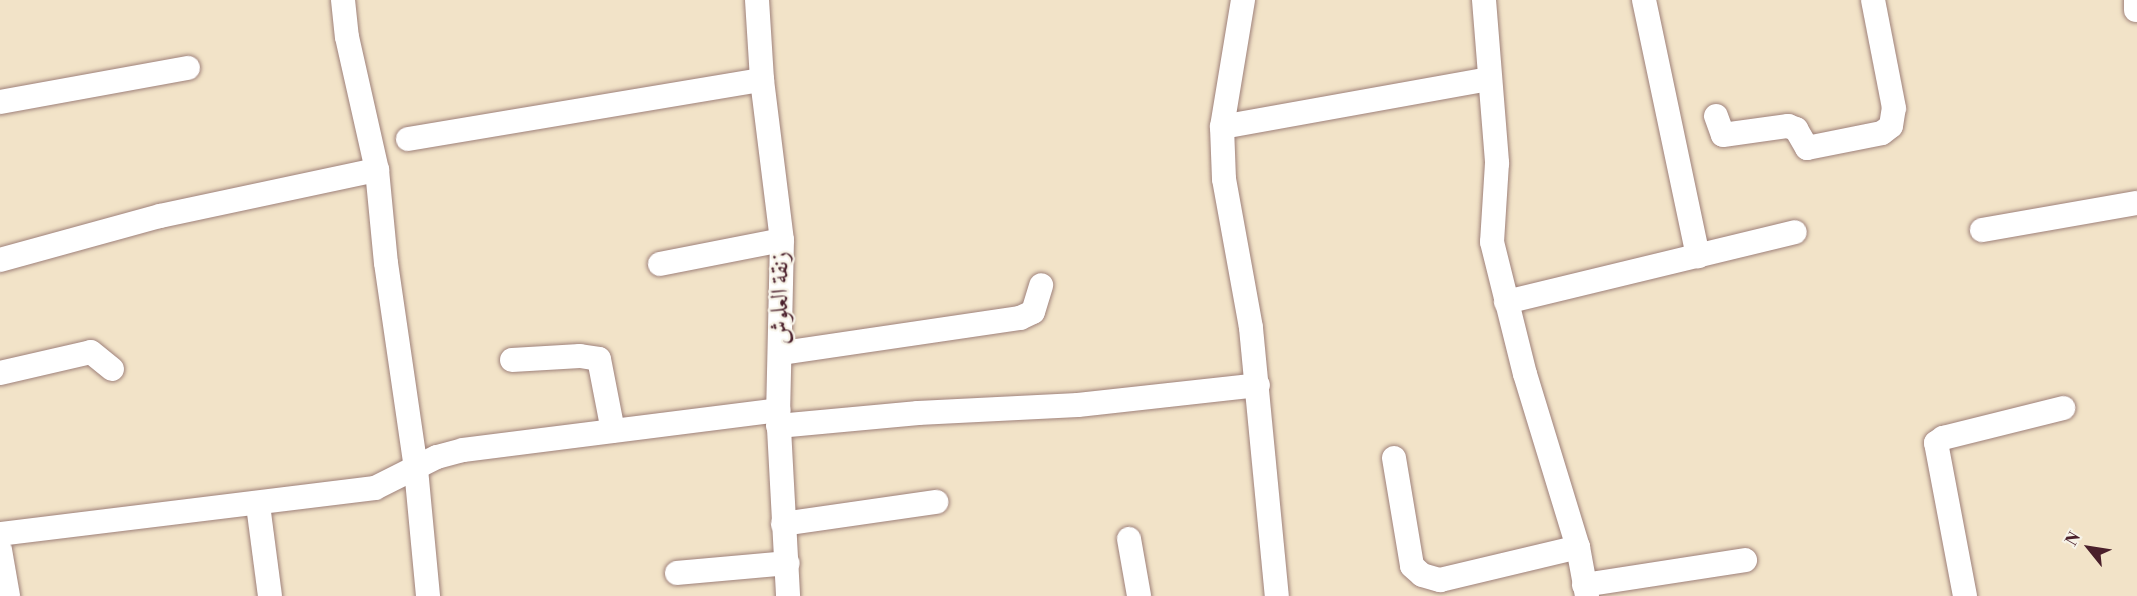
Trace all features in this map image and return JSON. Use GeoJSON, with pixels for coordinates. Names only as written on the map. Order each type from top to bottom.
{"type":"FeatureCollection","features":[{"type":"Feature","properties":{"kind":"street"},"geometry":{"type":"LineString","coordinates":[[344,0],[347,37],[377,170],[386,263],[416,469],[428,596]]}},
{"type":"Feature","properties":{"kind":"street","name":"زنقة العلوش"},"geometry":{"type":"LineString","coordinates":[[757,0],[762,80],[782,240],[782,353],[778,418],[783,524],[788,563],[788,596]]}},
{"type":"Feature","properties":{"kind":"street"},"geometry":{"type":"LineString","coordinates":[[1243,0],[1222,126],[1224,179],[1251,328],[1277,596]]}},
{"type":"Feature","properties":{"kind":"street"},"geometry":{"type":"LineString","coordinates":[[1484,0],[1497,177],[1492,242],[1506,302],[1578,548],[1586,591],[1745,560]]}},
{"type":"Feature","properties":{"kind":"street"},"geometry":{"type":"LineString","coordinates":[[1644,0],[1698,256]]}},
{"type":"Feature","properties":{"kind":"street"},"geometry":{"type":"LineString","coordinates":[[1716,116],[1723,135],[1788,126],[1796,129],[1807,148],[1882,133],[1895,117],[1873,0]]}},
{"type":"Feature","properties":{"kind":"street"},"geometry":{"type":"LineString","coordinates":[[2136,0],[2136,10]]}},
{"type":"Feature","properties":{"kind":"street"},"geometry":{"type":"LineString","coordinates":[[0,102],[188,68]]}},
{"type":"Feature","properties":{"kind":"street"},"geometry":{"type":"LineString","coordinates":[[1222,126],[1490,79]]}},
{"type":"Feature","properties":{"kind":"street"},"geometry":{"type":"LineString","coordinates":[[408,139],[762,80]]}},
{"type":"Feature","properties":{"kind":"street"},"geometry":{"type":"LineString","coordinates":[[0,260],[160,216],[377,170]]}},
{"type":"Feature","properties":{"kind":"street"},"geometry":{"type":"LineString","coordinates":[[1982,230],[2137,203]]}},
{"type":"Feature","properties":{"kind":"street"},"geometry":{"type":"LineString","coordinates":[[1506,302],[1795,232]]}},
{"type":"Feature","properties":{"kind":"street"},"geometry":{"type":"LineString","coordinates":[[660,264],[782,240]]}},
{"type":"Feature","properties":{"kind":"street"},"geometry":{"type":"LineString","coordinates":[[782,353],[1020,318],[1033,312],[1041,285]]}},
{"type":"Feature","properties":{"kind":"street"},"geometry":{"type":"LineString","coordinates":[[0,373],[91,352],[112,369]]}},
{"type":"Feature","properties":{"kind":"street"},"geometry":{"type":"LineString","coordinates":[[513,360],[580,356],[599,359],[613,431]]}},
{"type":"Feature","properties":{"kind":"street"},"geometry":{"type":"LineString","coordinates":[[0,534],[258,505],[375,488],[463,450],[613,431],[778,418],[1078,405],[1258,386]]}},
{"type":"Feature","properties":{"kind":"street"},"geometry":{"type":"LineString","coordinates":[[1965,596],[1936,443],[1943,438],[2063,408]]}},
{"type":"Feature","properties":{"kind":"street"},"geometry":{"type":"LineString","coordinates":[[1394,458],[1412,567],[1422,575],[1440,580],[1578,548]]}},
{"type":"Feature","properties":{"kind":"street"},"geometry":{"type":"LineString","coordinates":[[783,524],[936,502]]}},
{"type":"Feature","properties":{"kind":"street"},"geometry":{"type":"LineString","coordinates":[[258,505],[270,596]]}},
{"type":"Feature","properties":{"kind":"street"},"geometry":{"type":"LineString","coordinates":[[1129,539],[1139,596]]}},
{"type":"Feature","properties":{"kind":"street"},"geometry":{"type":"LineString","coordinates":[[0,550],[8,596]]}},
{"type":"Feature","properties":{"kind":"street"},"geometry":{"type":"LineString","coordinates":[[677,573],[788,563]]}}]}
